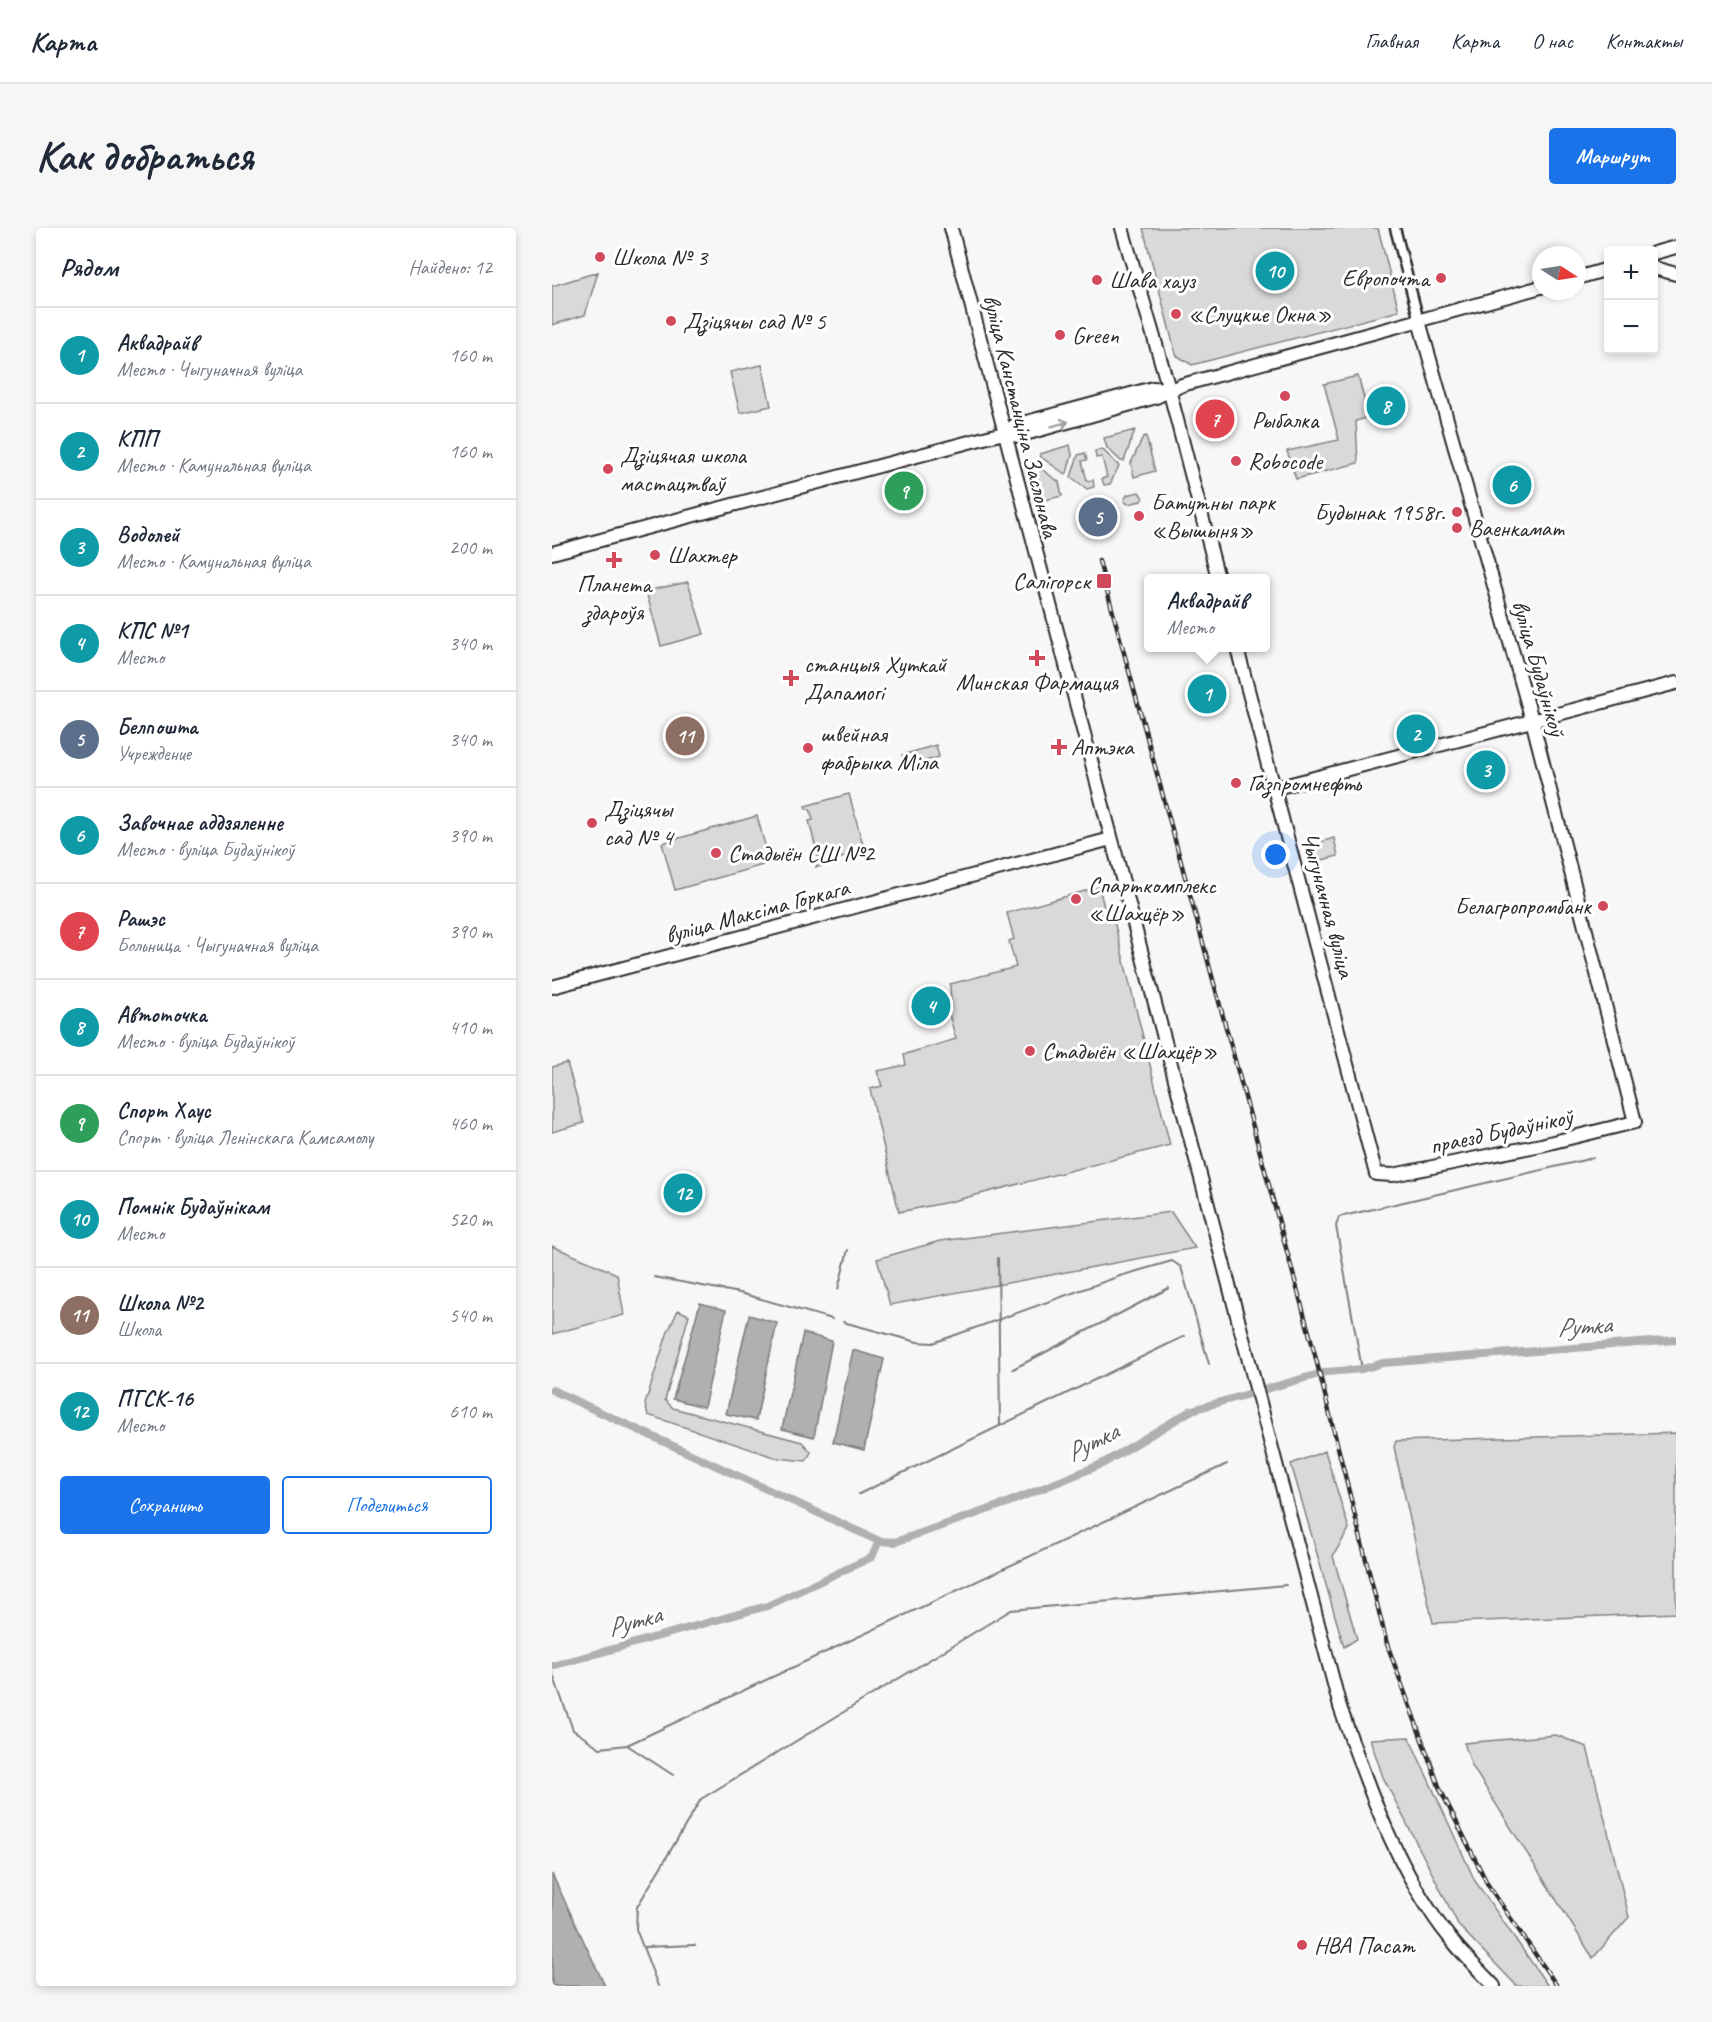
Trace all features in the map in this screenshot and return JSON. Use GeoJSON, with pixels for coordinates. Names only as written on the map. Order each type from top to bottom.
{"type":"FeatureCollection","features":[{"type":"Feature","properties":{"kind":"main road","name":"вуліца Канстанціна Заслонава"},"geometry":{"type":"LineString","coordinates":[[951,228],[1253,1368],[1340,1707],[1374,1800],[1428,1909],[1449,1937],[1494,1986]]}},
{"type":"Feature","properties":{"kind":"main road"},"geometry":{"type":"LineString","coordinates":[[1122,228],[1169,389],[1217,574]]}},
{"type":"Feature","properties":{"kind":"main road"},"geometry":{"type":"LineString","coordinates":[[1658,252],[1676,247]]}},
{"type":"Feature","properties":{"kind":"main road"},"geometry":{"type":"LineString","coordinates":[[1658,269],[1676,274]]}},
{"type":"Feature","properties":{"kind":"main road"},"geometry":{"type":"LineString","coordinates":[[1586,275],[1604,270]]}},
{"type":"Feature","properties":{"kind":"main road"},"geometry":{"type":"LineString","coordinates":[[552,553],[1004,434],[1018,436],[1156,397],[1169,389],[1532,290]]}},
{"type":"Feature","properties":{"kind":"main road","name":"вуліца Будаўнікоў"},"geometry":{"type":"LineString","coordinates":[[1419,321],[1532,720],[1635,1122]]}},
{"type":"Feature","properties":{"kind":"main road","name":"Чыгуначная вуліца"},"geometry":{"type":"LineString","coordinates":[[1238,652],[1276,788],[1376,1174]]}},
{"type":"Feature","properties":{"kind":"main road"},"geometry":{"type":"LineString","coordinates":[[1276,788],[1676,683]]}},
{"type":"Feature","properties":{"kind":"main road","name":"вуліца Максіма Горкага"},"geometry":{"type":"LineString","coordinates":[[552,987],[1111,839]]}},
{"type":"Feature","properties":{"kind":"main road","name":"праезд Будаўнікоў"},"geometry":{"type":"LineString","coordinates":[[1376,1174],[1393,1175],[1541,1146],[1635,1122]]}},
{"type":"Feature","properties":{"kind":"street","name":"вуліца Будаўнікоў"},"geometry":{"type":"LineString","coordinates":[[1395,228],[1419,321]]}},
{"type":"Feature","properties":{"kind":"shaded area"},"geometry":{"type":"Polygon","coordinates":[[[1143,228],[1378,228],[1399,311],[1192,365],[1176,355],[1143,228]]]}},
{"type":"Feature","properties":{"kind":"shaded area"},"geometry":{"type":"Polygon","coordinates":[[[598,272],[585,315],[552,325],[552,286],[598,272]]]}},
{"type":"Feature","properties":{"kind":"shaded area"},"geometry":{"type":"Polygon","coordinates":[[[762,365],[771,406],[740,413],[730,372],[762,365]]]}},
{"type":"Feature","properties":{"kind":"shaded area"},"geometry":{"type":"Polygon","coordinates":[[[1358,376],[1369,417],[1356,421],[1358,463],[1296,479],[1287,451],[1339,440],[1324,384],[1358,376]]]}},
{"type":"Feature","properties":{"kind":"shaded area"},"geometry":{"type":"Polygon","coordinates":[[[1135,430],[1124,461],[1121,461],[1107,448],[1104,438],[1135,430]]]}},
{"type":"Feature","properties":{"kind":"shaded area"},"geometry":{"type":"Polygon","coordinates":[[[1146,436],[1155,471],[1134,477],[1131,463],[1143,437],[1146,436]]]}},
{"type":"Feature","properties":{"kind":"shaded area"},"geometry":{"type":"Polygon","coordinates":[[[1070,445],[1072,455],[1065,474],[1041,457],[1040,454],[1070,445]]]}},
{"type":"Feature","properties":{"kind":"shaded area"},"geometry":{"type":"Polygon","coordinates":[[[1102,449],[1119,466],[1110,484],[1104,485],[1102,479],[1107,477],[1102,457],[1096,458],[1095,451],[1102,449]]]}},
{"type":"Feature","properties":{"kind":"shaded area"},"geometry":{"type":"Polygon","coordinates":[[[1085,453],[1087,460],[1082,461],[1087,481],[1093,480],[1094,487],[1087,489],[1071,477],[1078,455],[1085,453]]]}},
{"type":"Feature","properties":{"kind":"shaded area"},"geometry":{"type":"Polygon","coordinates":[[[1036,465],[1059,482],[1062,496],[1041,501],[1032,466],[1036,465]]]}},
{"type":"Feature","properties":{"kind":"shaded area"},"geometry":{"type":"Polygon","coordinates":[[[1139,492],[1143,498],[1141,501],[1128,504],[1124,501],[1127,495],[1139,492]]]}},
{"type":"Feature","properties":{"kind":"shaded area"},"geometry":{"type":"Polygon","coordinates":[[[688,582],[704,634],[661,646],[646,591],[688,582]]]}},
{"type":"Feature","properties":{"kind":"shaded area"},"geometry":{"type":"Polygon","coordinates":[[[936,745],[939,757],[905,767],[902,755],[936,745]]]}},
{"type":"Feature","properties":{"kind":"shaded area"},"geometry":{"type":"Polygon","coordinates":[[[849,794],[865,852],[825,862],[822,866],[816,867],[818,857],[809,821],[813,820],[810,809],[806,809],[805,806],[849,794]]]}},
{"type":"Feature","properties":{"kind":"shaded area","name":"Стадыён СШ №2"},"geometry":{"type":"Polygon","coordinates":[[[757,816],[770,863],[675,890],[662,843],[757,816]]]}},
{"type":"Feature","properties":{"kind":"shaded area"},"geometry":{"type":"Polygon","coordinates":[[[1334,838],[1338,856],[1318,861],[1314,844],[1334,838]]]}},
{"type":"Feature","properties":{"kind":"shaded area","name":"Стадыён «Шахцёр»"},"geometry":{"type":"Polygon","coordinates":[[[1099,887],[1105,911],[1111,909],[1170,1145],[949,1202],[899,1212],[870,1089],[882,1086],[877,1071],[906,1065],[904,1055],[956,1039],[948,1011],[951,1008],[950,984],[1016,967],[1009,941],[1014,939],[1007,913],[1099,887]]]}},
{"type":"Feature","properties":{"kind":"shaded area"},"geometry":{"type":"Polygon","coordinates":[[[567,1063],[584,1123],[552,1132],[552,1067],[567,1063]]]}},
{"type":"Feature","properties":{"kind":"shaded area"},"geometry":{"type":"Polygon","coordinates":[[[1171,1212],[1195,1248],[890,1305],[877,1259],[940,1241],[1171,1212]]]}},
{"type":"Feature","properties":{"kind":"shaded area"},"geometry":{"type":"Polygon","coordinates":[[[552,1246],[617,1274],[624,1315],[552,1334],[552,1246]]]}},
{"type":"Feature","properties":{"kind":"shaded area"},"geometry":{"type":"Polygon","coordinates":[[[700,1303],[726,1310],[704,1407],[673,1399],[700,1303]]]}},
{"type":"Feature","properties":{"kind":"shaded area"},"geometry":{"type":"Polygon","coordinates":[[[678,1310],[689,1315],[665,1400],[673,1408],[802,1442],[811,1452],[806,1461],[777,1458],[648,1415],[645,1404],[667,1334],[678,1310]]]}},
{"type":"Feature","properties":{"kind":"shaded area"},"geometry":{"type":"Polygon","coordinates":[[[749,1315],[777,1323],[756,1420],[726,1414],[749,1315]]]}},
{"type":"Feature","properties":{"kind":"shaded area"},"geometry":{"type":"Polygon","coordinates":[[[803,1333],[832,1341],[814,1437],[782,1429],[803,1333]]]}},
{"type":"Feature","properties":{"kind":"shaded area"},"geometry":{"type":"Polygon","coordinates":[[[853,1350],[884,1359],[864,1450],[833,1442],[853,1350]]]}},
{"type":"Feature","properties":{"kind":"shaded area"},"geometry":{"type":"Polygon","coordinates":[[[1676,1433],[1676,1613],[1433,1623],[1394,1447],[1396,1441],[1676,1433]]]}},
{"type":"Feature","properties":{"kind":"shaded area"},"geometry":{"type":"Polygon","coordinates":[[[1325,1451],[1349,1529],[1333,1556],[1357,1639],[1344,1647],[1291,1464],[1325,1451]]]}},
{"type":"Feature","properties":{"kind":"shaded area"},"geometry":{"type":"Polygon","coordinates":[[[1556,1735],[1587,1747],[1629,1917],[1593,1958],[1472,1766],[1464,1743],[1556,1735]]]}},
{"type":"Feature","properties":{"kind":"shaded area"},"geometry":{"type":"Polygon","coordinates":[[[1409,1737],[1475,1881],[1548,1986],[1517,1986],[1459,1926],[1383,1777],[1370,1739],[1409,1737]]]}},
{"type":"Feature","properties":{"kind":"shaded area"},"geometry":{"type":"Polygon","coordinates":[[[552,1874],[605,1986],[552,1986],[552,1874]]]}},
{"type":"Feature","properties":{"kind":"waterway"},"geometry":{"type":"LineString","coordinates":[[1362,1369],[1336,1226],[1339,1217],[1593,1158]]}},
{"type":"Feature","properties":{"kind":"waterway"},"geometry":{"type":"LineString","coordinates":[[838,1289],[848,1250]]}},
{"type":"Feature","properties":{"kind":"waterway"},"geometry":{"type":"LineString","coordinates":[[998,1258],[1000,1426]]}},
{"type":"Feature","properties":{"kind":"waterway"},"geometry":{"type":"LineString","coordinates":[[843,1322],[917,1342],[933,1343],[1120,1276],[1172,1261],[1181,1267],[1209,1364]]}},
{"type":"Feature","properties":{"kind":"waterway"},"geometry":{"type":"LineString","coordinates":[[654,1277],[740,1293],[832,1319]]}},
{"type":"Feature","properties":{"kind":"waterway"},"geometry":{"type":"LineString","coordinates":[[1013,1369],[1169,1288]]}},
{"type":"Feature","properties":{"kind":"waterway"},"geometry":{"type":"LineString","coordinates":[[859,1494],[1185,1336]]}},
{"type":"Feature","properties":{"kind":"waterway","name":"Рутка"},"geometry":{"type":"LineString","coordinates":[[552,1666],[767,1606],[872,1557],[879,1541],[895,1542],[1004,1504],[1102,1464],[1192,1410],[1326,1372],[1362,1369],[1383,1363],[1676,1340]]}},
{"type":"Feature","properties":{"kind":"waterway"},"geometry":{"type":"LineString","coordinates":[[552,1390],[879,1541]]}},
{"type":"Feature","properties":{"kind":"waterway"},"geometry":{"type":"LineString","coordinates":[[552,1672],[573,1730],[600,1748],[627,1745],[1227,1464]]}},
{"type":"Feature","properties":{"kind":"waterway"},"geometry":{"type":"LineString","coordinates":[[658,1986],[636,1929],[637,1907],[701,1799],[1011,1610],[1286,1585]]}},
{"type":"Feature","properties":{"kind":"waterway"},"geometry":{"type":"LineString","coordinates":[[627,1745],[673,1775]]}},
{"type":"Feature","properties":{"kind":"waterway"},"geometry":{"type":"LineString","coordinates":[[644,1947],[695,1945]]}},
{"type":"Feature","properties":{"kind":"railway"},"geometry":{"type":"LineString","coordinates":[[1099,561],[1313,1347],[1387,1644],[1440,1789],[1488,1885],[1557,1986]]}},
{"type":"Feature","properties":{"kind":"place","name":"Школа № 3"},"geometry":{"type":"Point","coordinates":[600,257]}},
{"type":"Feature","properties":{"kind":"place","name":"Помнік Будаўнікам"},"geometry":{"type":"Point","coordinates":[1275,271]}},
{"type":"Feature","properties":{"kind":"place","name":"Европочта"},"geometry":{"type":"Point","coordinates":[1441,278]}},
{"type":"Feature","properties":{"kind":"place","name":"Шава хауз"},"geometry":{"type":"Point","coordinates":[1097,280]}},
{"type":"Feature","properties":{"kind":"place","name":"«Слуцкие Окна»"},"geometry":{"type":"Point","coordinates":[1176,314]}},
{"type":"Feature","properties":{"kind":"place","name":"Дзіцячы сад № 5"},"geometry":{"type":"Point","coordinates":[671,321]}},
{"type":"Feature","properties":{"kind":"place","name":"Green"},"geometry":{"type":"Point","coordinates":[1060,335]}},
{"type":"Feature","properties":{"kind":"place","name":"Рыбалка"},"geometry":{"type":"Point","coordinates":[1285,396]}},
{"type":"Feature","properties":{"kind":"place","name":"Автоточка"},"geometry":{"type":"Point","coordinates":[1386,406]}},
{"type":"Feature","properties":{"kind":"place","name":"Рашэс"},"geometry":{"type":"Point","coordinates":[1215,419]}},
{"type":"Feature","properties":{"kind":"place","name":"Robocode"},"geometry":{"type":"Point","coordinates":[1236,461]}},
{"type":"Feature","properties":{"kind":"place","name":"Дзіцячая школа мастацтваў"},"geometry":{"type":"Point","coordinates":[608,469]}},
{"type":"Feature","properties":{"kind":"place","name":"Завочнае аддзяленне"},"geometry":{"type":"Point","coordinates":[1512,485]}},
{"type":"Feature","properties":{"kind":"place","name":"Спорт Хаус"},"geometry":{"type":"Point","coordinates":[904,491]}},
{"type":"Feature","properties":{"kind":"place","name":"Будынак 1958г."},"geometry":{"type":"Point","coordinates":[1457,512]}},
{"type":"Feature","properties":{"kind":"place","name":"Батутны парк «Вышыня»"},"geometry":{"type":"Point","coordinates":[1139,516]}},
{"type":"Feature","properties":{"kind":"place","name":"Белпошта"},"geometry":{"type":"Point","coordinates":[1098,517]}},
{"type":"Feature","properties":{"kind":"place","name":"Ваенкамат"},"geometry":{"type":"Point","coordinates":[1457,528]}},
{"type":"Feature","properties":{"kind":"place","name":"Шахтер"},"geometry":{"type":"Point","coordinates":[655,555]}},
{"type":"Feature","properties":{"kind":"place","name":"Планета здароўя"},"geometry":{"type":"Point","coordinates":[614,560]}},
{"type":"Feature","properties":{"kind":"place","name":"Салігорск"},"geometry":{"type":"Point","coordinates":[1104,581]}},
{"type":"Feature","properties":{"kind":"place","name":"Минская Фармация"},"geometry":{"type":"Point","coordinates":[1037,658]}},
{"type":"Feature","properties":{"kind":"place","name":"станцыя Хуткай Дапамогі"},"geometry":{"type":"Point","coordinates":[791,678]}},
{"type":"Feature","properties":{"kind":"place","name":"Аквадрайв"},"geometry":{"type":"Point","coordinates":[1207,694]}},
{"type":"Feature","properties":{"kind":"place","name":"КПП"},"geometry":{"type":"Point","coordinates":[1416,734]}},
{"type":"Feature","properties":{"kind":"place","name":"Школа №2"},"geometry":{"type":"Point","coordinates":[685,736]}},
{"type":"Feature","properties":{"kind":"place","name":"Аптэка"},"geometry":{"type":"Point","coordinates":[1059,747]}},
{"type":"Feature","properties":{"kind":"place","name":"швейная фабрыка Міла"},"geometry":{"type":"Point","coordinates":[808,748]}},
{"type":"Feature","properties":{"kind":"place","name":"Водолей"},"geometry":{"type":"Point","coordinates":[1486,770]}},
{"type":"Feature","properties":{"kind":"place","name":"Газпромнефть"},"geometry":{"type":"Point","coordinates":[1236,783]}},
{"type":"Feature","properties":{"kind":"place","name":"Дзіцячы сад № 4"},"geometry":{"type":"Point","coordinates":[592,823]}},
{"type":"Feature","properties":{"kind":"place","name":"Стадыён СШ №2"},"geometry":{"type":"Point","coordinates":[716,853]}},
{"type":"Feature","properties":{"kind":"place","name":"Спарткомплекс «Шахцёр»"},"geometry":{"type":"Point","coordinates":[1076,899]}},
{"type":"Feature","properties":{"kind":"place","name":"Белагропромбанк"},"geometry":{"type":"Point","coordinates":[1603,906]}},
{"type":"Feature","properties":{"kind":"place","name":"КПС №1"},"geometry":{"type":"Point","coordinates":[931,1006]}},
{"type":"Feature","properties":{"kind":"place","name":"Стадыён «Шахцёр»"},"geometry":{"type":"Point","coordinates":[1030,1051]}},
{"type":"Feature","properties":{"kind":"place","name":"ПГСК-16"},"geometry":{"type":"Point","coordinates":[683,1193]}},
{"type":"Feature","properties":{"kind":"place","name":"НВА Пасат"},"geometry":{"type":"Point","coordinates":[1302,1945]}}]}
